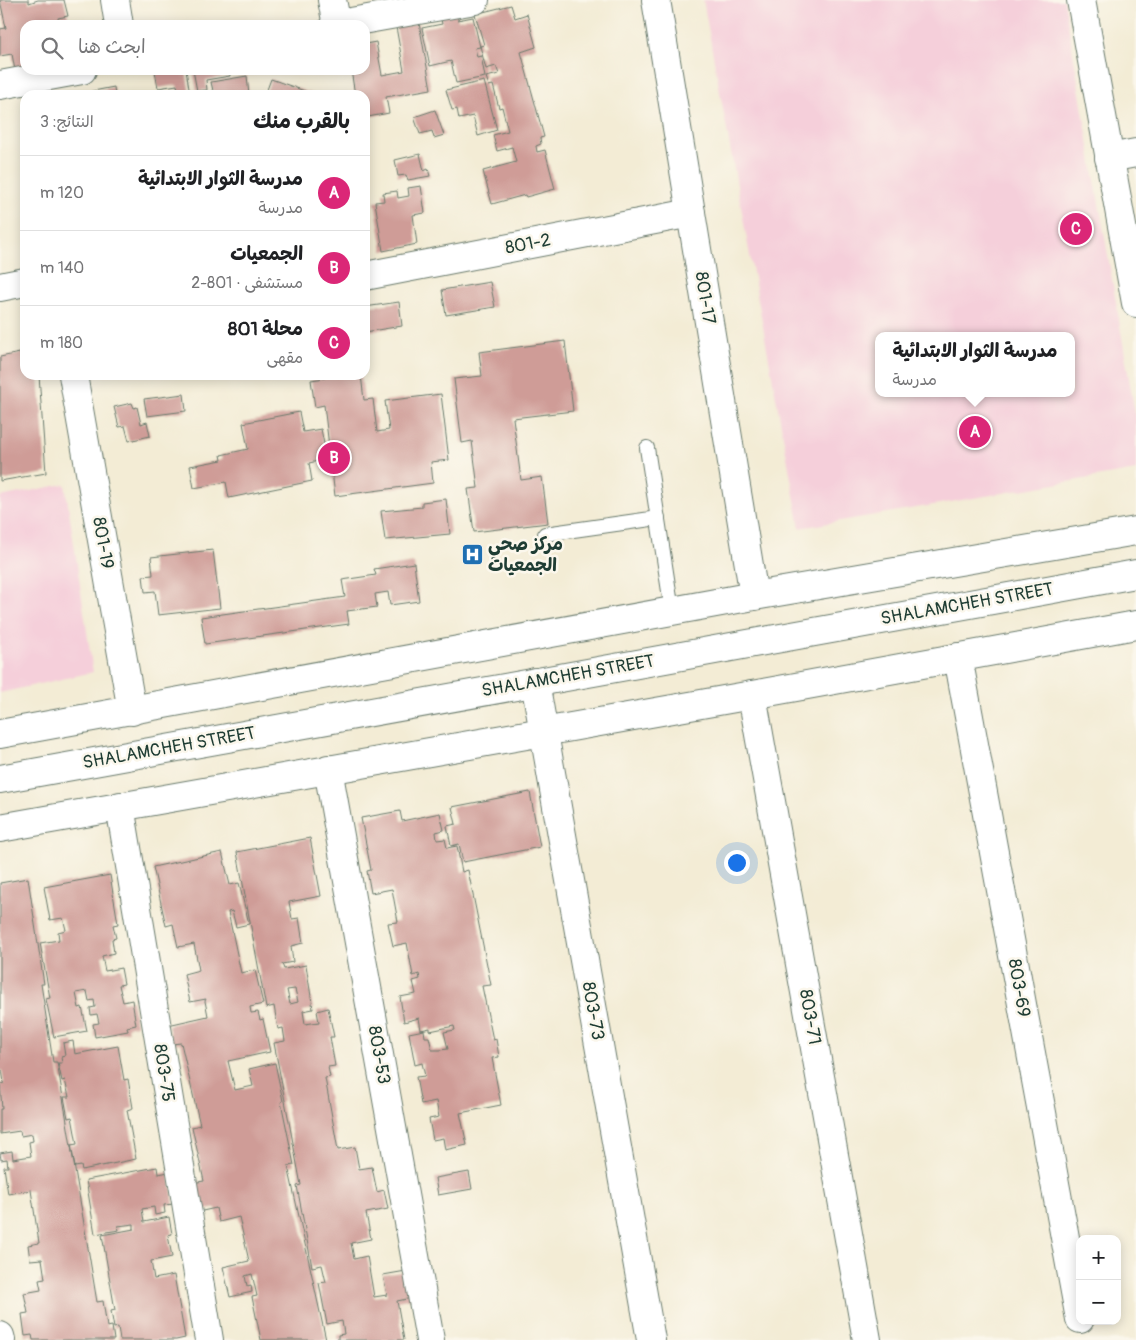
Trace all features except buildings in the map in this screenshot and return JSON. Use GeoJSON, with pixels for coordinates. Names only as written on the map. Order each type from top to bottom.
{"type":"FeatureCollection","features":[{"type":"Feature","properties":{"kind":"street"},"geometry":{"type":"LineString","coordinates":[[114,0],[118,20]]}},
{"type":"Feature","properties":{"kind":"street"},"geometry":{"type":"LineString","coordinates":[[332,0],[334,20]]}},
{"type":"Feature","properties":{"kind":"street"},"geometry":{"type":"LineString","coordinates":[[363,20],[475,0]]}},
{"type":"Feature","properties":{"kind":"street","name":"801-17"},"geometry":{"type":"LineString","coordinates":[[656,0],[754,596]]}},
{"type":"Feature","properties":{"kind":"street"},"geometry":{"type":"LineString","coordinates":[[1081,0],[1136,303]]}},
{"type":"Feature","properties":{"kind":"street"},"geometry":{"type":"LineString","coordinates":[[17,87],[63,75]]}},
{"type":"Feature","properties":{"kind":"street"},"geometry":{"type":"LineString","coordinates":[[1109,158],[1136,153]]}},
{"type":"Feature","properties":{"kind":"street","name":"801-2"},"geometry":{"type":"LineString","coordinates":[[370,275],[691,213]]}},
{"type":"Feature","properties":{"kind":"street"},"geometry":{"type":"LineString","coordinates":[[0,287],[20,283]]}},
{"type":"Feature","properties":{"kind":"street","name":"801-19"},"geometry":{"type":"LineString","coordinates":[[74,380],[132,711]]}},
{"type":"Feature","properties":{"kind":"street"},"geometry":{"type":"LineString","coordinates":[[0,734],[754,596],[1136,531]]}},
{"type":"Feature","properties":{"kind":"street","name":"SHALAMCHEH STREET"},"geometry":{"type":"LineString","coordinates":[[0,779],[1136,574]]}},
{"type":"Feature","properties":{"kind":"street"},"geometry":{"type":"LineString","coordinates":[[0,828],[1136,625]]}},
{"type":"Feature","properties":{"kind":"street","name":"803-69"},"geometry":{"type":"LineString","coordinates":[[958,658],[1076,1298]]}},
{"type":"Feature","properties":{"kind":"street","name":"803-73"},"geometry":{"type":"LineString","coordinates":[[535,682],[651,1340]]}},
{"type":"Feature","properties":{"kind":"street","name":"803-71"},"geometry":{"type":"LineString","coordinates":[[752,695],[867,1340]]}},
{"type":"Feature","properties":{"kind":"street","name":"803-53"},"geometry":{"type":"LineString","coordinates":[[328,770],[430,1340]]}},
{"type":"Feature","properties":{"kind":"street","name":"803-75"},"geometry":{"type":"LineString","coordinates":[[120,806],[209,1340]]}},
{"type":"Feature","properties":{"kind":"street","name":"803-69"},"geometry":{"type":"LineString","coordinates":[[1081,1325],[1084,1340]]}},
{"type":"Feature","properties":{"kind":"street"},"geometry":{"type":"LineString","coordinates":[[0,1336],[1,1340]]}},
{"type":"Feature","properties":{"kind":"lane"},"geometry":{"type":"LineString","coordinates":[[647,448],[672,611]]}},
{"type":"Feature","properties":{"kind":"lane"},"geometry":{"type":"LineString","coordinates":[[545,534],[658,518]]}},
{"type":"Feature","properties":{"kind":"shaded area"},"geometry":{"type":"Polygon","coordinates":[[[703,0],[1064,0],[1136,419],[1136,470],[800,528],[703,0]]]}},
{"type":"Feature","properties":{"kind":"shaded area"},"geometry":{"type":"Polygon","coordinates":[[[65,484],[93,672],[0,693],[0,497],[65,484]]]}},
{"type":"Feature","properties":{"kind":"place","name":"محلة 801"},"geometry":{"type":"Point","coordinates":[1076,229]}},
{"type":"Feature","properties":{"kind":"place","name":"مدرسة الثوار الابتدائية"},"geometry":{"type":"Point","coordinates":[975,432]}},
{"type":"Feature","properties":{"kind":"place","name":"الجمعيات"},"geometry":{"type":"Point","coordinates":[334,458]}},
{"type":"Feature","properties":{"kind":"place","name":"مركز صحي الجمعيات"},"geometry":{"type":"Point","coordinates":[472,554]}}]}
